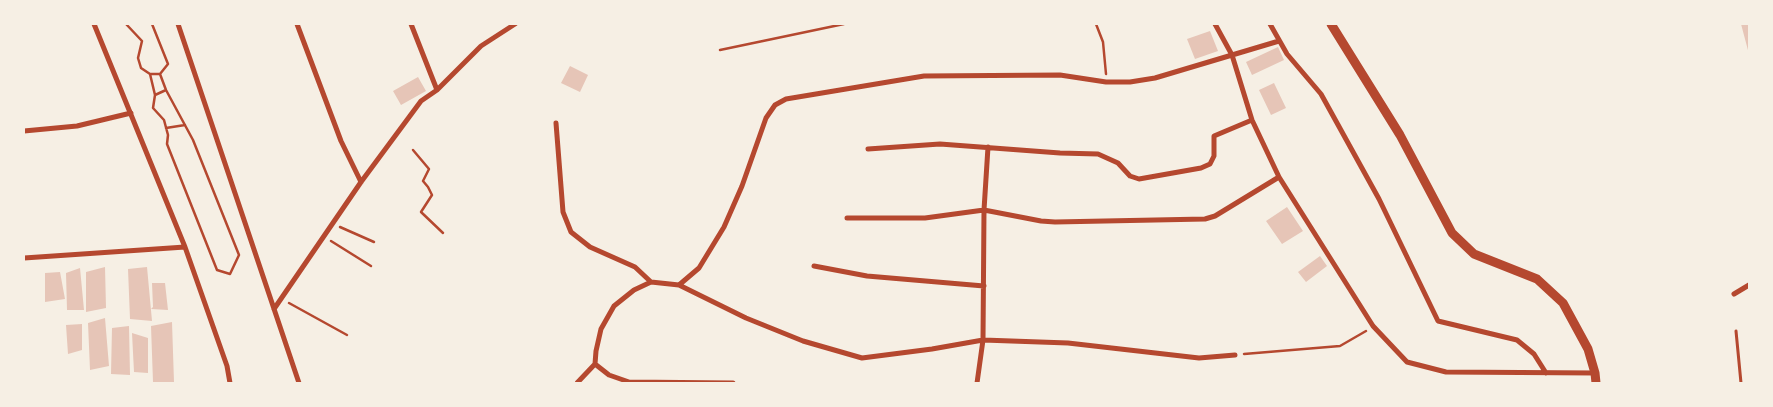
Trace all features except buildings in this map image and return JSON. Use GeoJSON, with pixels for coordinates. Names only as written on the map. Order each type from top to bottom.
{"type":"FeatureCollection","features":[{"type":"Feature","properties":{"kind":"street"},"geometry":{"type":"LineString","coordinates":[[94,24],[185,248],[226,366],[230,383]]}},
{"type":"Feature","properties":{"kind":"street"},"geometry":{"type":"LineString","coordinates":[[178,24],[299,383]]}},
{"type":"Feature","properties":{"kind":"street"},"geometry":{"type":"LineString","coordinates":[[297,24],[341,141],[361,182]]}},
{"type":"Feature","properties":{"kind":"street"},"geometry":{"type":"LineString","coordinates":[[411,24],[437,90]]}},
{"type":"Feature","properties":{"kind":"street"},"geometry":{"type":"LineString","coordinates":[[274,308],[361,182],[422,101],[437,90],[481,46],[513,24]]}},
{"type":"Feature","properties":{"kind":"street"},"geometry":{"type":"LineString","coordinates":[[1216,24],[1232,55],[1252,120],[1279,177],[1374,326],[1406,362],[1446,372],[1595,373]]}},
{"type":"Feature","properties":{"kind":"street"},"geometry":{"type":"LineString","coordinates":[[1270,24],[1287,54],[1321,94],[1379,199],[1438,321],[1517,340],[1534,354],[1546,373]]}},
{"type":"Feature","properties":{"kind":"street"},"geometry":{"type":"LineString","coordinates":[[1331,24],[1400,135],[1452,233],[1474,254],[1537,280],[1563,302],[1588,349],[1596,383]]}},
{"type":"Feature","properties":{"kind":"street"},"geometry":{"type":"LineString","coordinates":[[679,285],[699,268],[724,227],[742,186],[766,118],[774,105],[786,99],[924,76],[1060,75],[1106,82],[1130,82],[1155,78],[1279,40]]}},
{"type":"Feature","properties":{"kind":"street"},"geometry":{"type":"LineString","coordinates":[[24,131],[77,126],[131,113]]}},
{"type":"Feature","properties":{"kind":"street"},"geometry":{"type":"LineString","coordinates":[[868,149],[940,144],[1098,154],[1118,162],[1130,176],[1140,179],[1201,168],[1210,164],[1214,156],[1214,136],[1252,120]]}},
{"type":"Feature","properties":{"kind":"street"},"geometry":{"type":"LineString","coordinates":[[556,123],[563,212],[572,232],[590,247],[635,267],[651,282]]}},
{"type":"Feature","properties":{"kind":"street"},"geometry":{"type":"LineString","coordinates":[[977,383],[984,340],[984,210],[988,147]]}},
{"type":"Feature","properties":{"kind":"street"},"geometry":{"type":"LineString","coordinates":[[847,218],[925,218],[984,210],[1054,222],[1205,219],[1215,216],[1279,177]]}},
{"type":"Feature","properties":{"kind":"street"},"geometry":{"type":"LineString","coordinates":[[24,258],[185,248]]}},
{"type":"Feature","properties":{"kind":"street"},"geometry":{"type":"LineString","coordinates":[[814,266],[868,276],[984,286]]}},
{"type":"Feature","properties":{"kind":"street"},"geometry":{"type":"LineString","coordinates":[[577,383],[595,364],[601,329],[614,306],[634,290],[651,282],[679,285],[746,318],[803,341],[862,358],[984,340],[1068,344],[1199,358],[1235,355]]}},
{"type":"Feature","properties":{"kind":"street"},"geometry":{"type":"LineString","coordinates":[[1734,294],[1749,285]]}},
{"type":"Feature","properties":{"kind":"street"},"geometry":{"type":"LineString","coordinates":[[595,364],[609,376],[628,383],[733,383]]}},
{"type":"Feature","properties":{"kind":"lane"},"geometry":{"type":"LineString","coordinates":[[1736,331],[1741,383]]}},
{"type":"Feature","properties":{"kind":"path"},"geometry":{"type":"LineString","coordinates":[[126,24],[142,41],[138,58],[142,68],[150,74],[160,74]]}},
{"type":"Feature","properties":{"kind":"path"},"geometry":{"type":"LineString","coordinates":[[152,24],[168,64],[160,74]]}},
{"type":"Feature","properties":{"kind":"path"},"geometry":{"type":"LineString","coordinates":[[720,50],[844,24]]}},
{"type":"Feature","properties":{"kind":"path"},"geometry":{"type":"LineString","coordinates":[[1096,24],[1102,42],[1106,82]]}},
{"type":"Feature","properties":{"kind":"path"},"geometry":{"type":"LineString","coordinates":[[150,74],[155,95],[153,108],[164,120],[168,144],[217,270],[230,274],[239,255],[193,140],[166,90],[160,74]]}},
{"type":"Feature","properties":{"kind":"path"},"geometry":{"type":"LineString","coordinates":[[155,95],[166,90]]}},
{"type":"Feature","properties":{"kind":"path"},"geometry":{"type":"LineString","coordinates":[[166,128],[186,125]]}},
{"type":"Feature","properties":{"kind":"path"},"geometry":{"type":"LineString","coordinates":[[413,150],[429,169],[423,181],[432,195],[422,212],[442,232]]}},
{"type":"Feature","properties":{"kind":"path"},"geometry":{"type":"LineString","coordinates":[[332,223],[374,242]]}},
{"type":"Feature","properties":{"kind":"path"},"geometry":{"type":"LineString","coordinates":[[323,236],[372,266]]}},
{"type":"Feature","properties":{"kind":"path"},"geometry":{"type":"LineString","coordinates":[[281,299],[347,335]]}},
{"type":"Feature","properties":{"kind":"path"},"geometry":{"type":"LineString","coordinates":[[1235,355],[1340,346],[1374,326]]}}]}
